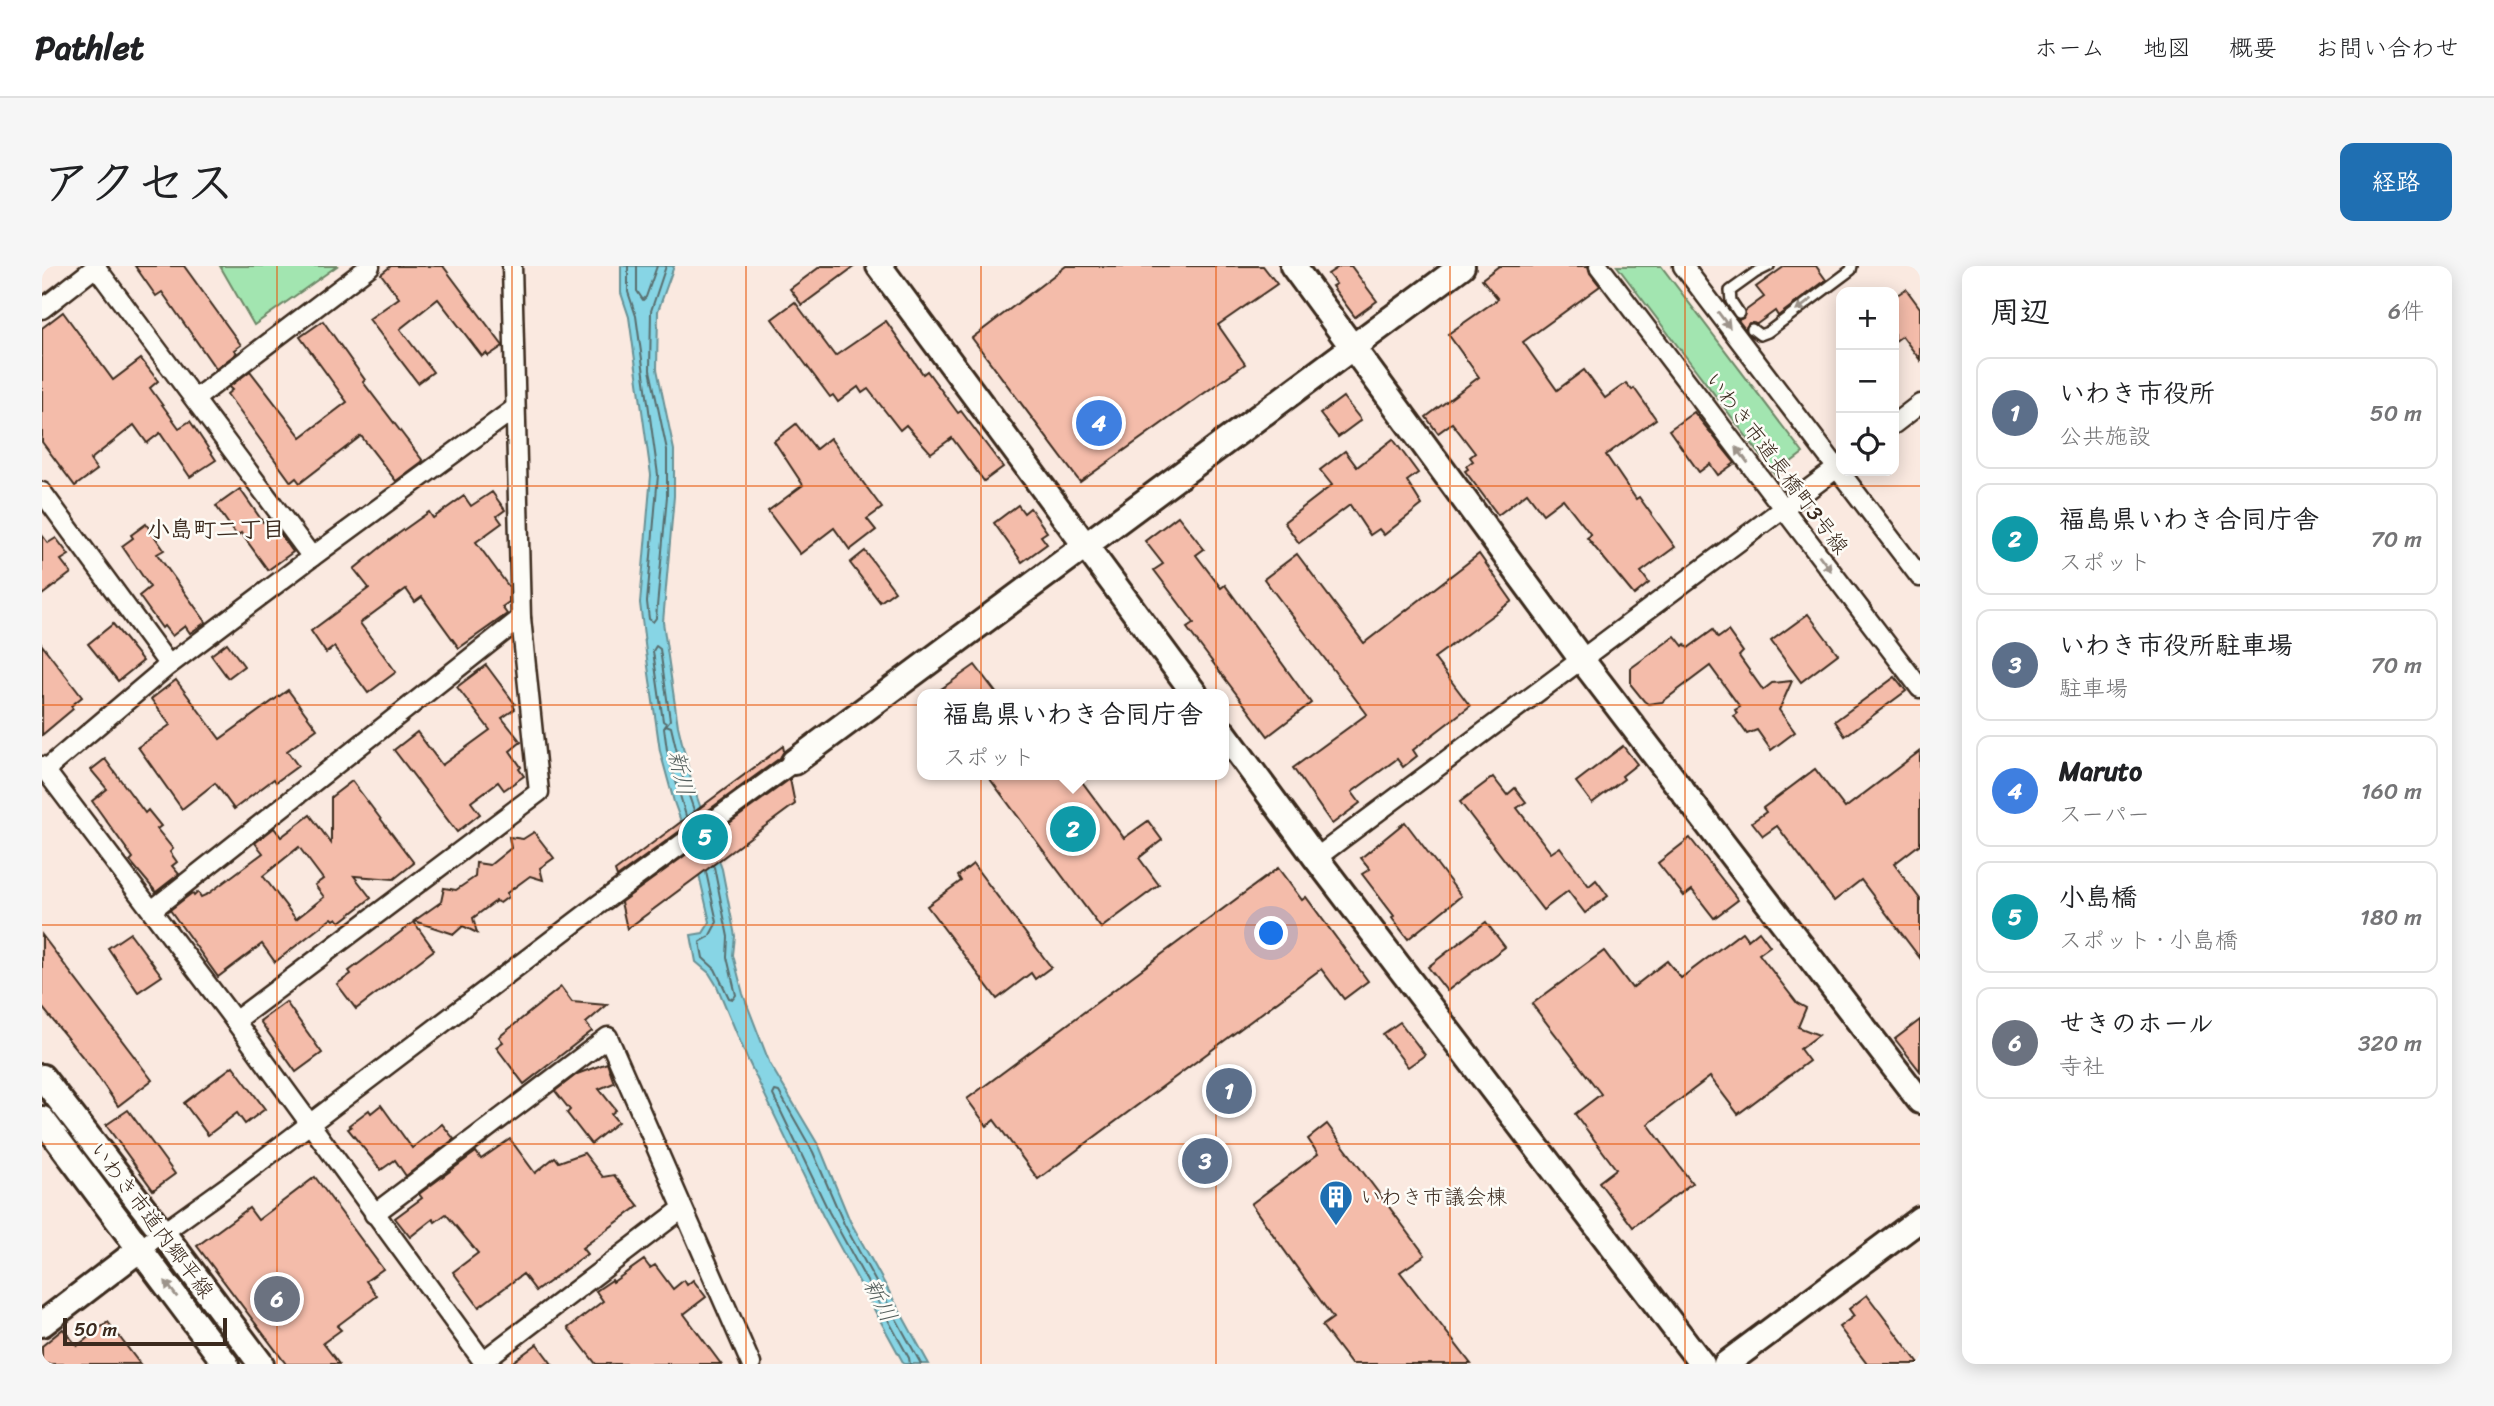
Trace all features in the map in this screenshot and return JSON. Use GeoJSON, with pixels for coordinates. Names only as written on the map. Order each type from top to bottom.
{"type":"FeatureCollection","features":[{"type":"Feature","properties":{"kind":"street"},"geometry":{"type":"LineString","coordinates":[[42,309],[96,266],[312,557]]}},
{"type":"Feature","properties":{"kind":"street"},"geometry":{"type":"LineString","coordinates":[[195,399],[370,266]]}},
{"type":"Feature","properties":{"kind":"street"},"geometry":{"type":"LineString","coordinates":[[235,1021],[539,792],[521,618],[512,266]]}},
{"type":"Feature","properties":{"kind":"street"},"geometry":{"type":"LineString","coordinates":[[879,266],[1191,689]]}},
{"type":"Feature","properties":{"kind":"street"},"geometry":{"type":"LineString","coordinates":[[1293,266],[1583,660],[1920,1101]]}},
{"type":"Feature","properties":{"kind":"street"},"geometry":{"type":"LineString","coordinates":[[42,1324],[598,905],[1086,547],[1462,266]]}},
{"type":"Feature","properties":{"kind":"street","name":"いわき市道長橋町3号線"},"geometry":{"type":"LineString","coordinates":[[1599,266],[1920,688]]}},
{"type":"Feature","properties":{"kind":"street"},"geometry":{"type":"LineString","coordinates":[[1683,266],[1836,463]]}},
{"type":"Feature","properties":{"kind":"street"},"geometry":{"type":"LineString","coordinates":[[1899,420],[1920,404]]}},
{"type":"Feature","properties":{"kind":"street"},"geometry":{"type":"LineString","coordinates":[[514,409],[169,665],[43,768],[235,1021],[484,1362],[682,1209]]}},
{"type":"Feature","properties":{"kind":"street"},"geometry":{"type":"LineString","coordinates":[[1316,858],[1836,469]]}},
{"type":"Feature","properties":{"kind":"street"},"geometry":{"type":"LineString","coordinates":[[1846,476],[1920,577]]}},
{"type":"Feature","properties":{"kind":"street"},"geometry":{"type":"LineString","coordinates":[[42,492],[169,665]]}},
{"type":"Feature","properties":{"kind":"street"},"geometry":{"type":"LineString","coordinates":[[152,910],[521,618]]}},
{"type":"Feature","properties":{"kind":"street"},"geometry":{"type":"LineString","coordinates":[[1229,741],[1702,1364]]}},
{"type":"Feature","properties":{"kind":"street"},"geometry":{"type":"LineString","coordinates":[[374,1214],[608,1037],[751,1364]]}},
{"type":"Feature","properties":{"kind":"street","name":"いわき市道内郷平線"},"geometry":{"type":"LineString","coordinates":[[42,1077],[261,1364]]}},
{"type":"Feature","properties":{"kind":"street","name":"いわき市道内郷平線"},"geometry":{"type":"LineString","coordinates":[[42,1119],[226,1364]]}},
{"type":"Feature","properties":{"kind":"street"},"geometry":{"type":"LineString","coordinates":[[1726,1364],[1920,1219]]}},
{"type":"Feature","properties":{"kind":"lane"},"geometry":{"type":"LineString","coordinates":[[1739,313],[1731,301],[1730,291],[1769,266]]}},
{"type":"Feature","properties":{"kind":"lane"},"geometry":{"type":"LineString","coordinates":[[1752,329],[1760,335],[1768,332],[1851,270],[1852,266]]}},
{"type":"Feature","properties":{"kind":"green space"},"geometry":{"type":"Polygon","coordinates":[[[220,266],[337,266],[254,325],[220,266]]]}},
{"type":"Feature","properties":{"kind":"green space"},"geometry":{"type":"Polygon","coordinates":[[[1617,266],[1661,266],[1803,453],[1775,474],[1617,266]]]}},
{"type":"Feature","properties":{"kind":"water","name":"新川"},"geometry":{"type":"Polygon","coordinates":[[[621,266],[674,266],[658,311],[657,369],[674,450],[674,496],[663,622],[678,726],[691,780],[722,869],[735,936],[733,955],[743,994],[770,1064],[820,1148],[850,1221],[929,1364],[904,1364],[823,1216],[747,1058],[717,986],[709,973],[696,962],[691,935],[703,933],[710,922],[697,866],[674,802],[660,751],[646,652],[640,603],[651,475],[629,317],[621,293],[621,266]]]}},
{"type":"Feature","properties":{"kind":"building"},"geometry":{"type":"Polygon","coordinates":[[[135,266],[184,266],[241,345],[234,350],[237,353],[216,369],[162,292],[156,296],[135,266]]]}},
{"type":"Feature","properties":{"kind":"building"},"geometry":{"type":"Polygon","coordinates":[[[391,266],[443,266],[503,346],[488,356],[486,353],[482,356],[438,299],[400,329],[433,372],[418,383],[369,319],[399,298],[381,274],[391,266]]]}},
{"type":"Feature","properties":{"kind":"building"},"geometry":{"type":"Polygon","coordinates":[[[821,266],[855,266],[802,305],[790,289],[821,266]]]}},
{"type":"Feature","properties":{"kind":"building"},"geometry":{"type":"Polygon","coordinates":[[[1066,266],[1263,266],[1277,284],[1218,325],[1245,364],[1080,482],[972,338],[1066,266]]]}},
{"type":"Feature","properties":{"kind":"building"},"geometry":{"type":"Polygon","coordinates":[[[1340,266],[1351,266],[1377,301],[1355,317],[1332,286],[1336,284],[1328,274],[1340,266]]]}},
{"type":"Feature","properties":{"kind":"building"},"geometry":{"type":"Polygon","coordinates":[[[1499,266],[1588,266],[1600,286],[1523,342],[1557,390],[1584,370],[1605,398],[1626,383],[1632,390],[1634,388],[1656,419],[1606,455],[1636,499],[1639,497],[1675,547],[1641,572],[1649,583],[1634,595],[1587,538],[1591,535],[1563,499],[1543,514],[1527,493],[1498,515],[1465,471],[1468,469],[1466,466],[1473,461],[1470,457],[1475,453],[1452,423],[1438,433],[1426,417],[1479,377],[1448,334],[1498,299],[1482,279],[1499,266]]]}},
{"type":"Feature","properties":{"kind":"building"},"geometry":{"type":"Polygon","coordinates":[[[1785,266],[1816,266],[1826,280],[1778,316],[1775,311],[1757,324],[1749,323],[1745,329],[1738,320],[1743,318],[1745,311],[1764,297],[1756,287],[1785,266]]]}},
{"type":"Feature","properties":{"kind":"building"},"geometry":{"type":"Polygon","coordinates":[[[1906,289],[1920,308],[1920,360],[1902,336],[1899,338],[1899,294],[1906,289]]]}},
{"type":"Feature","properties":{"kind":"building"},"geometry":{"type":"Polygon","coordinates":[[[795,302],[835,356],[886,321],[923,374],[927,371],[1003,467],[984,481],[952,438],[931,453],[906,425],[900,430],[868,389],[862,393],[858,387],[838,402],[833,395],[830,397],[772,319],[795,302]]]}},
{"type":"Feature","properties":{"kind":"building"},"geometry":{"type":"Polygon","coordinates":[[[63,312],[113,380],[141,359],[158,381],[150,388],[179,428],[190,421],[216,460],[190,477],[160,433],[147,443],[134,425],[90,460],[97,470],[75,486],[42,442],[42,328],[63,312]]]}},
{"type":"Feature","properties":{"kind":"building"},"geometry":{"type":"Polygon","coordinates":[[[323,321],[365,380],[363,382],[423,461],[396,481],[361,436],[300,483],[296,478],[291,482],[227,394],[232,390],[229,387],[250,371],[301,437],[347,402],[300,337],[323,321]]]}},
{"type":"Feature","properties":{"kind":"building"},"geometry":{"type":"Polygon","coordinates":[[[1343,397],[1361,420],[1338,437],[1320,414],[1343,397]]]}},
{"type":"Feature","properties":{"kind":"building"},"geometry":{"type":"Polygon","coordinates":[[[1694,412],[1735,463],[1718,475],[1710,464],[1699,472],[1669,430],[1694,412]]]}},
{"type":"Feature","properties":{"kind":"building"},"geometry":{"type":"Polygon","coordinates":[[[796,424],[816,449],[830,438],[882,508],[867,519],[876,530],[850,550],[834,528],[800,554],[768,511],[803,485],[774,441],[796,424]]]}},
{"type":"Feature","properties":{"kind":"building"},"geometry":{"type":"Polygon","coordinates":[[[1393,439],[1418,473],[1407,481],[1422,505],[1384,535],[1379,529],[1370,535],[1350,505],[1299,543],[1284,522],[1332,485],[1320,470],[1345,451],[1357,467],[1393,439]]]}},
{"type":"Feature","properties":{"kind":"building"},"geometry":{"type":"Polygon","coordinates":[[[240,489],[263,522],[269,518],[293,552],[268,570],[241,533],[237,536],[216,506],[240,489]]]}},
{"type":"Feature","properties":{"kind":"building"},"geometry":{"type":"Polygon","coordinates":[[[492,492],[505,510],[497,516],[502,523],[476,542],[509,587],[509,602],[502,607],[507,614],[459,648],[422,597],[415,602],[406,589],[360,623],[396,672],[368,693],[334,647],[326,653],[311,631],[369,588],[354,569],[391,539],[429,512],[433,518],[464,496],[471,506],[492,492]]]}},
{"type":"Feature","properties":{"kind":"building"},"geometry":{"type":"Polygon","coordinates":[[[1018,505],[1024,513],[1030,508],[1047,532],[1041,536],[1047,544],[1022,562],[994,523],[1018,505]]]}},
{"type":"Feature","properties":{"kind":"building"},"geometry":{"type":"Polygon","coordinates":[[[1178,516],[1204,549],[1196,555],[1221,588],[1225,585],[1311,703],[1268,736],[1187,628],[1194,623],[1154,570],[1163,564],[1145,541],[1178,516]]]}},
{"type":"Feature","properties":{"kind":"building"},"geometry":{"type":"Polygon","coordinates":[[[146,524],[164,550],[157,554],[206,622],[190,633],[185,626],[172,636],[164,626],[162,628],[139,596],[150,587],[122,546],[146,524]]]}},
{"type":"Feature","properties":{"kind":"building"},"geometry":{"type":"Polygon","coordinates":[[[42,535],[48,543],[56,538],[69,555],[61,560],[71,573],[42,595],[42,535]]]}},
{"type":"Feature","properties":{"kind":"building"},"geometry":{"type":"Polygon","coordinates":[[[865,551],[895,591],[880,602],[850,563],[865,551]]]}},
{"type":"Feature","properties":{"kind":"building"},"geometry":{"type":"Polygon","coordinates":[[[1297,554],[1364,643],[1479,554],[1512,601],[1434,658],[1470,706],[1413,750],[1417,756],[1403,767],[1397,759],[1352,792],[1360,803],[1332,824],[1293,768],[1367,714],[1264,579],[1297,554]]]}},
{"type":"Feature","properties":{"kind":"building"},"geometry":{"type":"Polygon","coordinates":[[[1808,614],[1838,654],[1801,682],[1771,641],[1808,614]]]}},
{"type":"Feature","properties":{"kind":"building"},"geometry":{"type":"Polygon","coordinates":[[[113,624],[143,661],[118,681],[88,644],[113,624]]]}},
{"type":"Feature","properties":{"kind":"building"},"geometry":{"type":"Polygon","coordinates":[[[1713,630],[1718,638],[1728,631],[1743,652],[1739,656],[1763,690],[1772,683],[1792,681],[1779,710],[1795,732],[1771,750],[1757,730],[1747,734],[1734,716],[1737,714],[1735,710],[1740,707],[1710,666],[1662,702],[1648,704],[1631,685],[1631,668],[1675,636],[1688,648],[1713,630]]]}},
{"type":"Feature","properties":{"kind":"building"},"geometry":{"type":"Polygon","coordinates":[[[227,643],[244,666],[228,678],[211,655],[227,643]]]}},
{"type":"Feature","properties":{"kind":"building"},"geometry":{"type":"Polygon","coordinates":[[[42,645],[82,697],[71,706],[73,709],[42,735],[42,645]]]}},
{"type":"Feature","properties":{"kind":"building"},"geometry":{"type":"Polygon","coordinates":[[[486,665],[515,704],[515,709],[502,718],[521,742],[510,751],[524,776],[504,790],[498,782],[471,802],[480,814],[457,832],[394,750],[417,732],[442,765],[490,730],[457,687],[486,665]]]}},
{"type":"Feature","properties":{"kind":"building"},"geometry":{"type":"Polygon","coordinates":[[[975,665],[993,689],[941,689],[975,665]]]}},
{"type":"Feature","properties":{"kind":"building"},"geometry":{"type":"Polygon","coordinates":[[[1895,677],[1906,691],[1845,736],[1835,721],[1895,677]]]}},
{"type":"Feature","properties":{"kind":"building"},"geometry":{"type":"Polygon","coordinates":[[[176,680],[220,739],[288,690],[317,729],[287,751],[298,766],[276,782],[274,779],[234,809],[215,783],[182,809],[138,747],[170,725],[151,699],[176,680]]]}},
{"type":"Feature","properties":{"kind":"building"},"geometry":{"type":"Polygon","coordinates":[[[783,746],[784,751],[780,758],[617,877],[615,871],[783,746]]]}},
{"type":"Feature","properties":{"kind":"building"},"geometry":{"type":"Polygon","coordinates":[[[1623,746],[1637,764],[1622,776],[1624,779],[1592,803],[1576,782],[1623,746]]]}},
{"type":"Feature","properties":{"kind":"building"},"geometry":{"type":"Polygon","coordinates":[[[1920,751],[1920,844],[1894,864],[1920,899],[1920,958],[1861,880],[1834,901],[1777,826],[1763,836],[1752,822],[1766,812],[1763,808],[1815,769],[1845,808],[1920,751]]]}},
{"type":"Feature","properties":{"kind":"building"},"geometry":{"type":"Polygon","coordinates":[[[105,759],[145,813],[148,810],[161,826],[157,829],[173,849],[170,852],[177,862],[172,866],[179,874],[156,892],[130,861],[133,858],[92,801],[107,789],[91,770],[105,759]]]}},
{"type":"Feature","properties":{"kind":"building"},"geometry":{"type":"Polygon","coordinates":[[[1493,777],[1507,795],[1515,788],[1526,802],[1517,808],[1551,853],[1560,847],[1589,886],[1596,880],[1608,896],[1585,913],[1568,891],[1543,910],[1460,802],[1493,777]]]}},
{"type":"Feature","properties":{"kind":"building"},"geometry":{"type":"Polygon","coordinates":[[[790,779],[795,804],[627,929],[621,902],[790,779]]]}},
{"type":"Feature","properties":{"kind":"building"},"geometry":{"type":"Polygon","coordinates":[[[991,780],[1081,780],[1124,838],[1148,821],[1162,840],[1139,858],[1159,885],[1101,928],[991,780]]]}},
{"type":"Feature","properties":{"kind":"building"},"geometry":{"type":"Polygon","coordinates":[[[352,781],[414,863],[394,879],[354,876],[371,898],[340,922],[337,918],[332,918],[275,962],[262,944],[218,977],[170,910],[192,893],[194,896],[198,892],[201,897],[208,894],[263,853],[255,843],[274,828],[281,837],[310,815],[331,843],[331,797],[352,781]],[[299,847],[263,876],[296,919],[324,897],[315,885],[323,879],[299,847]]]}},
{"type":"Feature","properties":{"kind":"building"},"geometry":{"type":"Polygon","coordinates":[[[1405,822],[1461,896],[1408,939],[1362,874],[1370,869],[1361,858],[1405,822]]]}},
{"type":"Feature","properties":{"kind":"building"},"geometry":{"type":"Polygon","coordinates":[[[534,832],[554,858],[540,868],[543,880],[530,876],[507,893],[508,897],[500,903],[496,901],[473,918],[477,933],[463,926],[454,934],[414,921],[441,902],[444,888],[456,890],[475,877],[476,863],[490,865],[511,848],[509,837],[523,839],[534,832]]]}},
{"type":"Feature","properties":{"kind":"building"},"geometry":{"type":"Polygon","coordinates":[[[1690,838],[1738,900],[1714,918],[1692,890],[1684,896],[1658,863],[1690,838]]]}},
{"type":"Feature","properties":{"kind":"building"},"geometry":{"type":"Polygon","coordinates":[[[973,864],[1051,967],[1035,979],[1031,973],[997,999],[927,906],[961,881],[958,876],[973,864]]]}},
{"type":"Feature","properties":{"kind":"building"},"geometry":{"type":"Polygon","coordinates":[[[1278,868],[1302,900],[1306,897],[1368,981],[1344,999],[1321,969],[1038,1179],[994,1120],[987,1126],[967,1099],[1278,868]]]}},
{"type":"Feature","properties":{"kind":"building"},"geometry":{"type":"Polygon","coordinates":[[[414,922],[434,950],[356,1009],[337,984],[351,974],[349,971],[414,922]]]}},
{"type":"Feature","properties":{"kind":"building"},"geometry":{"type":"Polygon","coordinates":[[[1486,922],[1505,947],[1447,991],[1428,967],[1486,922]]]}},
{"type":"Feature","properties":{"kind":"building"},"geometry":{"type":"Polygon","coordinates":[[[1759,931],[1770,946],[1759,954],[1797,1003],[1806,1008],[1798,1027],[1819,1035],[1800,1049],[1809,1061],[1738,1114],[1710,1077],[1648,1124],[1692,1183],[1633,1227],[1599,1182],[1616,1169],[1575,1114],[1601,1094],[1532,1004],[1604,951],[1632,988],[1667,961],[1681,978],[1742,932],[1748,940],[1759,931]]]}},
{"type":"Feature","properties":{"kind":"building"},"geometry":{"type":"Polygon","coordinates":[[[130,933],[162,976],[138,992],[108,948],[130,933]]]}},
{"type":"Feature","properties":{"kind":"building"},"geometry":{"type":"Polygon","coordinates":[[[42,935],[152,1080],[118,1106],[94,1071],[42,1007],[42,935]]]}},
{"type":"Feature","properties":{"kind":"building"},"geometry":{"type":"Polygon","coordinates":[[[561,987],[572,1002],[607,1005],[586,1023],[592,1031],[524,1084],[496,1047],[503,1042],[499,1037],[561,987]]]}},
{"type":"Feature","properties":{"kind":"building"},"geometry":{"type":"Polygon","coordinates":[[[286,1002],[322,1053],[296,1072],[260,1021],[286,1002]]]}},
{"type":"Feature","properties":{"kind":"building"},"geometry":{"type":"Polygon","coordinates":[[[1920,1020],[1920,1071],[1895,1039],[1920,1020]]]}},
{"type":"Feature","properties":{"kind":"building"},"geometry":{"type":"Polygon","coordinates":[[[1400,1022],[1425,1055],[1408,1067],[1383,1034],[1400,1022]]]}},
{"type":"Feature","properties":{"kind":"building"},"geometry":{"type":"Polygon","coordinates":[[[607,1063],[614,1083],[599,1089],[616,1110],[611,1114],[618,1122],[591,1144],[567,1113],[570,1110],[555,1091],[577,1074],[607,1063]]]}},
{"type":"Feature","properties":{"kind":"building"},"geometry":{"type":"Polygon","coordinates":[[[233,1066],[265,1109],[245,1124],[237,1113],[208,1135],[184,1103],[233,1066]]]}},
{"type":"Feature","properties":{"kind":"building"},"geometry":{"type":"Polygon","coordinates":[[[381,1105],[412,1148],[442,1124],[454,1139],[406,1176],[395,1160],[381,1170],[348,1129],[351,1127],[349,1125],[369,1110],[371,1113],[381,1105]]]}},
{"type":"Feature","properties":{"kind":"building"},"geometry":{"type":"Polygon","coordinates":[[[128,1110],[175,1174],[153,1190],[106,1125],[128,1110]]]}},
{"type":"Feature","properties":{"kind":"building","name":"いわき市議会棟"},"geometry":{"type":"Polygon","coordinates":[[[1327,1124],[1425,1255],[1400,1272],[1471,1364],[1351,1364],[1322,1326],[1333,1318],[1251,1204],[1318,1154],[1308,1139],[1327,1124]]]}},
{"type":"Feature","properties":{"kind":"building"},"geometry":{"type":"Polygon","coordinates":[[[510,1139],[535,1173],[555,1157],[559,1162],[584,1153],[603,1177],[614,1175],[639,1206],[582,1248],[587,1254],[536,1291],[523,1274],[479,1307],[453,1272],[478,1253],[446,1214],[435,1222],[433,1219],[410,1237],[395,1218],[422,1198],[419,1194],[476,1152],[481,1159],[510,1139]]]}},
{"type":"Feature","properties":{"kind":"building"},"geometry":{"type":"Polygon","coordinates":[[[315,1177],[383,1269],[366,1281],[377,1296],[337,1326],[341,1330],[323,1343],[339,1364],[286,1364],[197,1246],[249,1208],[258,1220],[315,1177]]]}},
{"type":"Feature","properties":{"kind":"building"},"geometry":{"type":"Polygon","coordinates":[[[644,1260],[650,1268],[655,1265],[673,1289],[684,1280],[687,1285],[693,1280],[706,1297],[684,1314],[721,1364],[596,1364],[568,1328],[603,1301],[596,1291],[644,1260]]]}},
{"type":"Feature","properties":{"kind":"building"},"geometry":{"type":"Polygon","coordinates":[[[1867,1295],[1919,1364],[1867,1364],[1839,1327],[1854,1316],[1849,1309],[1867,1295]]]}},
{"type":"Feature","properties":{"kind":"building"},"geometry":{"type":"Polygon","coordinates":[[[108,1322],[140,1364],[42,1364],[42,1346],[63,1329],[77,1346],[108,1322]]]}},
{"type":"Feature","properties":{"kind":"building"},"geometry":{"type":"Polygon","coordinates":[[[537,1344],[552,1364],[510,1364],[537,1344]]]}},
{"type":"Feature","properties":{"kind":"place","name":"Maruto"},"geometry":{"type":"Point","coordinates":[1099,423]}},
{"type":"Feature","properties":{"kind":"place","name":"福島県いわき合同庁舎"},"geometry":{"type":"Point","coordinates":[1073,829]}},
{"type":"Feature","properties":{"kind":"place","name":"小島橋"},"geometry":{"type":"Point","coordinates":[705,837]}},
{"type":"Feature","properties":{"kind":"place","name":"いわき市役所"},"geometry":{"type":"Point","coordinates":[1229,1091]}},
{"type":"Feature","properties":{"kind":"place","name":"いわき市役所駐車場"},"geometry":{"type":"Point","coordinates":[1205,1161]}},
{"type":"Feature","properties":{"kind":"place","name":"いわき市議会棟"},"geometry":{"type":"Point","coordinates":[1336,1227]}},
{"type":"Feature","properties":{"kind":"place","name":"せきのホール"},"geometry":{"type":"Point","coordinates":[277,1299]}},
{"type":"Feature","properties":{"kind":"district","name":"小島町二丁目"},"geometry":{"type":"Point","coordinates":[216,529]}}]}
